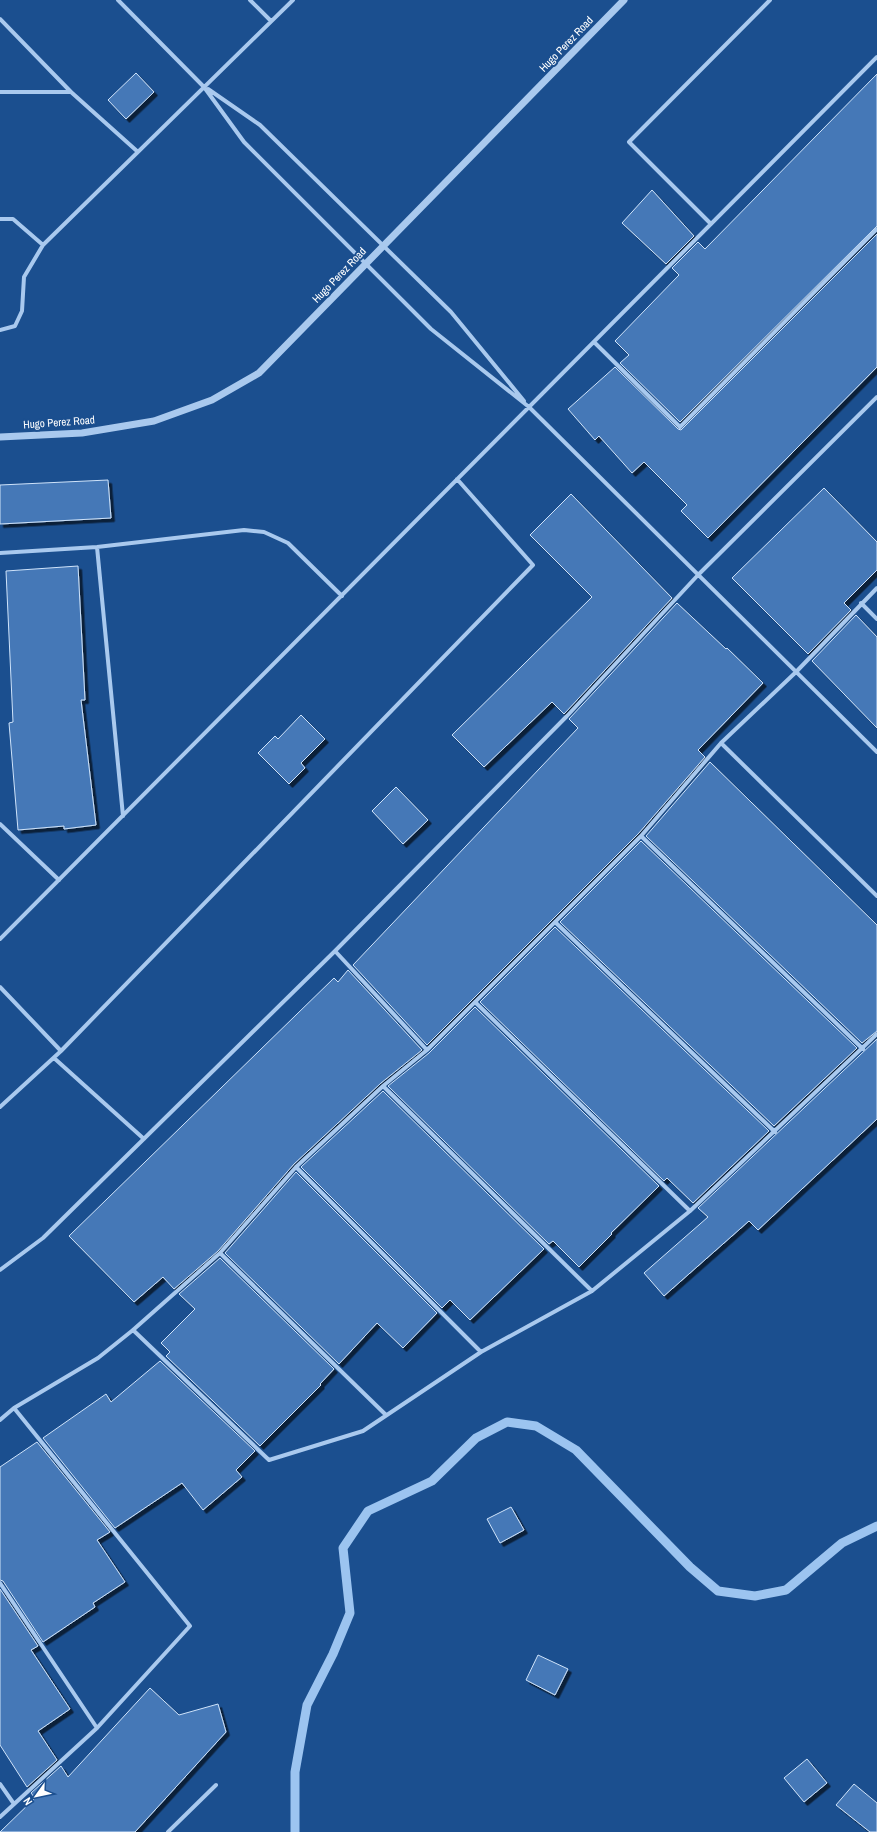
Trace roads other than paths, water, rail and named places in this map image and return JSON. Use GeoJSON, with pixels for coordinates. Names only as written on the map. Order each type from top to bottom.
{"type":"FeatureCollection","features":[{"type":"Feature","properties":{"kind":"street"},"geometry":{"type":"LineString","coordinates":[[118,0],[204,87],[244,142],[431,329],[529,407]]}},
{"type":"Feature","properties":{"kind":"street"},"geometry":{"type":"LineString","coordinates":[[250,0],[271,21]]}},
{"type":"Feature","properties":{"kind":"street"},"geometry":{"type":"LineString","coordinates":[[0,330],[14,326],[22,311],[24,278],[43,245],[293,0]]}},
{"type":"Feature","properties":{"kind":"street","name":"Hugo Perez Road"},"geometry":{"type":"LineString","coordinates":[[0,437],[82,433],[154,421],[212,400],[259,373],[624,0]]}},
{"type":"Feature","properties":{"kind":"street"},"geometry":{"type":"LineString","coordinates":[[711,224],[629,142],[770,0]]}},
{"type":"Feature","properties":{"kind":"street"},"geometry":{"type":"LineString","coordinates":[[0,19],[71,92],[138,152]]}},
{"type":"Feature","properties":{"kind":"street"},"geometry":{"type":"LineString","coordinates":[[0,939],[877,57]]}},
{"type":"Feature","properties":{"kind":"street"},"geometry":{"type":"LineString","coordinates":[[204,87],[260,125],[451,312],[529,407],[877,752]]}},
{"type":"Feature","properties":{"kind":"street"},"geometry":{"type":"LineString","coordinates":[[0,92],[71,92]]}},
{"type":"Feature","properties":{"kind":"street"},"geometry":{"type":"LineString","coordinates":[[0,220],[13,219],[43,245]]}},
{"type":"Feature","properties":{"kind":"street"},"geometry":{"type":"LineString","coordinates":[[594,342],[680,428],[877,230]]}},
{"type":"Feature","properties":{"kind":"street"},"geometry":{"type":"LineString","coordinates":[[0,1270],[43,1238],[335,951],[568,716],[698,575],[877,397]]}},
{"type":"Feature","properties":{"kind":"street"},"geometry":{"type":"LineString","coordinates":[[0,1107],[61,1051],[533,565],[457,479]]}},
{"type":"Feature","properties":{"kind":"street"},"geometry":{"type":"LineString","coordinates":[[0,553],[97,547],[244,530],[264,532],[288,543],[342,596]]}},
{"type":"Feature","properties":{"kind":"street"},"geometry":{"type":"LineString","coordinates":[[97,547],[123,816]]}},
{"type":"Feature","properties":{"kind":"street"},"geometry":{"type":"LineString","coordinates":[[0,1420],[14,1408],[98,1358],[133,1330],[220,1253],[296,1167],[384,1086],[427,1050],[641,836],[721,743],[796,672],[877,588]]}},
{"type":"Feature","properties":{"kind":"street"},"geometry":{"type":"LineString","coordinates":[[861,603],[877,619]]}},
{"type":"Feature","properties":{"kind":"street"},"geometry":{"type":"LineString","coordinates":[[721,743],[877,896]]}},
{"type":"Feature","properties":{"kind":"street"},"geometry":{"type":"LineString","coordinates":[[0,824],[59,880]]}},
{"type":"Feature","properties":{"kind":"street"},"geometry":{"type":"LineString","coordinates":[[641,836],[862,1049]]}},
{"type":"Feature","properties":{"kind":"street"},"geometry":{"type":"LineString","coordinates":[[555,922],[775,1132]]}},
{"type":"Feature","properties":{"kind":"street"},"geometry":{"type":"LineString","coordinates":[[335,951],[427,1050]]}},
{"type":"Feature","properties":{"kind":"street"},"geometry":{"type":"LineString","coordinates":[[0,987],[61,1051]]}},
{"type":"Feature","properties":{"kind":"street"},"geometry":{"type":"LineString","coordinates":[[475,1002],[690,1212]]}},
{"type":"Feature","properties":{"kind":"street"},"geometry":{"type":"LineString","coordinates":[[133,1330],[269,1460],[363,1431],[481,1352],[592,1291],[690,1212],[877,1034]]}},
{"type":"Feature","properties":{"kind":"street"},"geometry":{"type":"LineString","coordinates":[[54,1058],[144,1139]]}},
{"type":"Feature","properties":{"kind":"street"},"geometry":{"type":"LineString","coordinates":[[384,1086],[592,1291]]}},
{"type":"Feature","properties":{"kind":"street"},"geometry":{"type":"LineString","coordinates":[[296,1167],[481,1352]]}},
{"type":"Feature","properties":{"kind":"street"},"geometry":{"type":"LineString","coordinates":[[220,1253],[386,1415]]}},
{"type":"Feature","properties":{"kind":"street"},"geometry":{"type":"LineString","coordinates":[[0,1817],[97,1728],[190,1626],[14,1408]]}},
{"type":"Feature","properties":{"kind":"street"},"geometry":{"type":"LineString","coordinates":[[0,1583],[97,1728]]}},
{"type":"Feature","properties":{"kind":"street"},"geometry":{"type":"LineString","coordinates":[[0,1784],[14,1804]]}},
{"type":"Feature","properties":{"kind":"street"},"geometry":{"type":"LineString","coordinates":[[168,1832],[216,1785]]}},
{"type":"Feature","properties":{"kind":"waterway"},"geometry":{"type":"LineString","coordinates":[[295,1832],[295,1772],[307,1705],[333,1654],[350,1613],[343,1548],[368,1511],[432,1481],[476,1438],[507,1422],[536,1426],[576,1450],[690,1567],[718,1591],[755,1596],[786,1590],[842,1543],[877,1526]]}}]}
